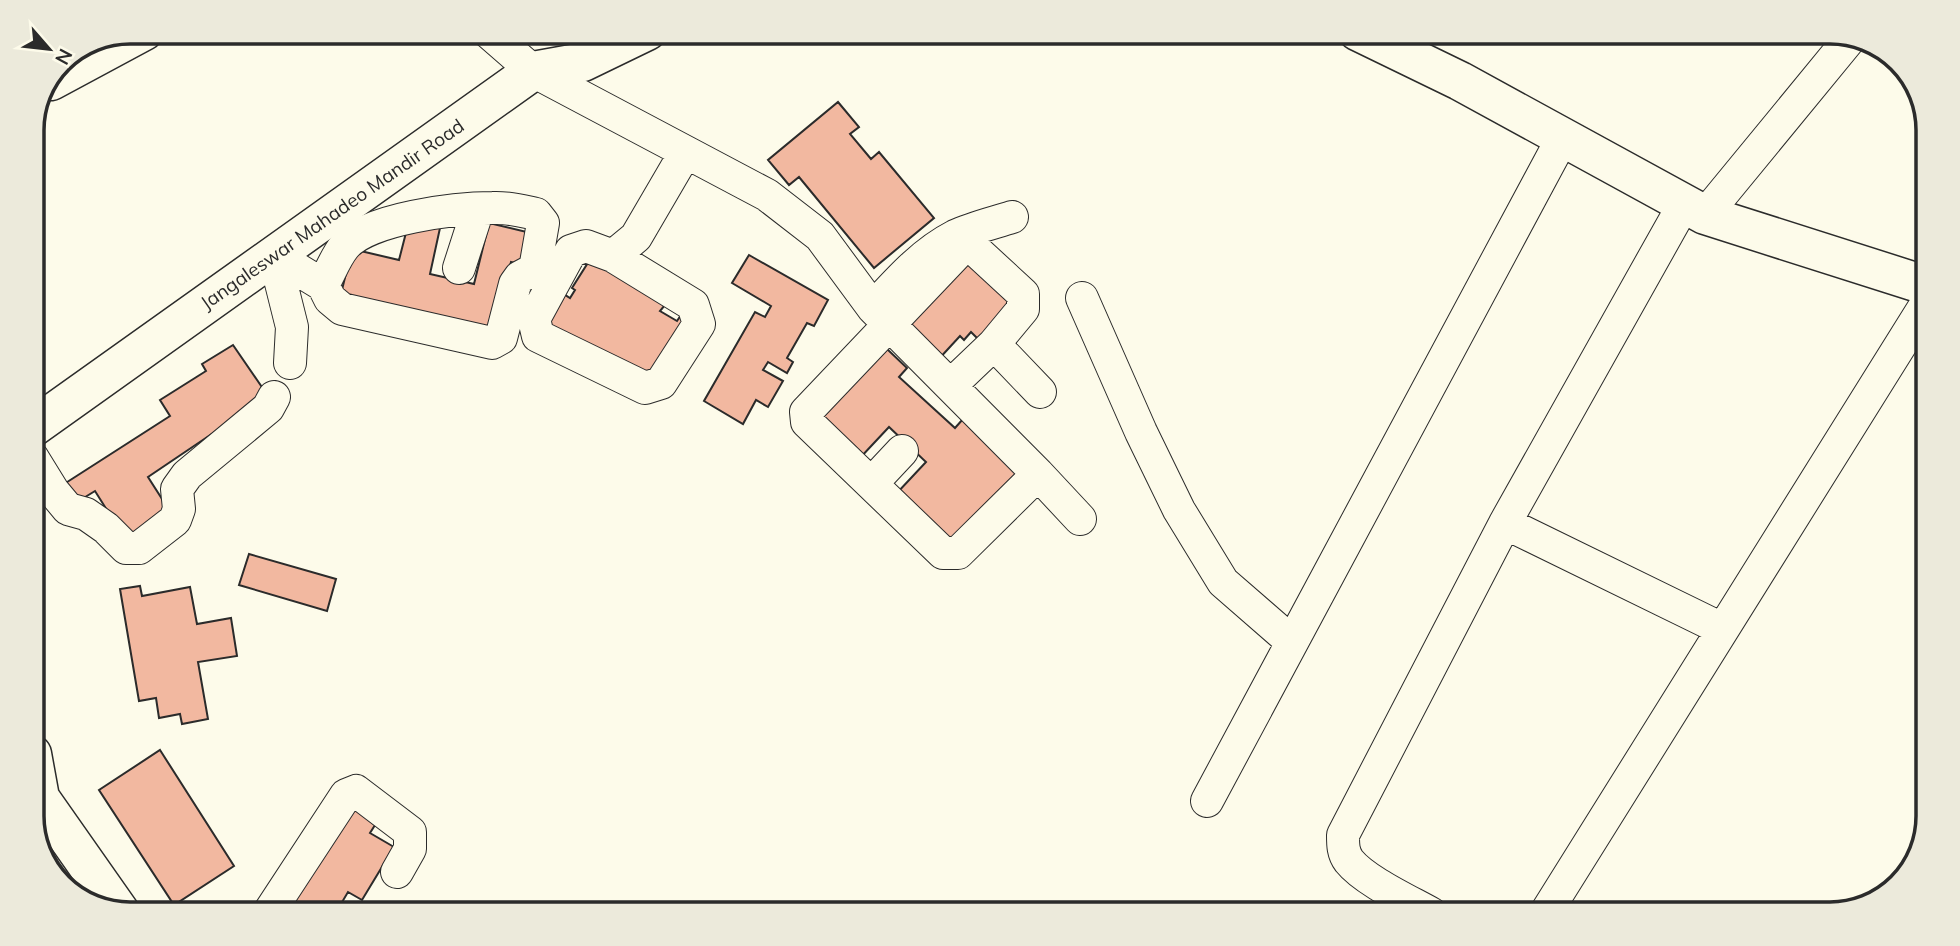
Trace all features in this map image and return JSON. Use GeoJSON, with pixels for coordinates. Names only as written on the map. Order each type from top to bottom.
{"type":"FeatureCollection","features":[{"type":"Feature","properties":{"kind":"main road"},"geometry":{"type":"LineString","coordinates":[[84,64],[121,44]]}},
{"type":"Feature","properties":{"kind":"main road","name":"Jangaleswar Mahadeo Mandir Road"},"geometry":{"type":"LineString","coordinates":[[44,419],[533,71],[583,62],[622,44]]}},
{"type":"Feature","properties":{"kind":"main road"},"geometry":{"type":"LineString","coordinates":[[1382,44],[1460,81],[1695,210],[1916,282]]}},
{"type":"Feature","properties":{"kind":"main road"},"geometry":{"type":"LineString","coordinates":[[44,812],[111,900]]}},
{"type":"Feature","properties":{"kind":"street"},"geometry":{"type":"LineString","coordinates":[[501,44],[533,71],[767,195],[820,236],[881,316],[1080,519]]}},
{"type":"Feature","properties":{"kind":"street"},"geometry":{"type":"LineString","coordinates":[[1410,902],[1367,876],[1350,861],[1343,848],[1343,835],[1505,523],[1695,210],[1844,45]]}},
{"type":"Feature","properties":{"kind":"street"},"geometry":{"type":"LineString","coordinates":[[1207,801],[1563,138]]}},
{"type":"Feature","properties":{"kind":"street"},"geometry":{"type":"LineString","coordinates":[[612,256],[636,237],[685,153]]}},
{"type":"Feature","properties":{"kind":"street"},"geometry":{"type":"LineString","coordinates":[[274,255],[323,285],[330,299],[342,309],[492,343],[501,338],[515,284],[520,277],[535,269],[542,223],[536,214],[496,208],[401,219],[357,235],[344,247],[323,285]]}},
{"type":"Feature","properties":{"kind":"street"},"geometry":{"type":"LineString","coordinates":[[459,268],[478,209]]}},
{"type":"Feature","properties":{"kind":"street"},"geometry":{"type":"LineString","coordinates":[[1012,217],[956,236],[934,249],[908,271],[881,316],[806,412],[807,422],[943,553],[958,553],[1038,474]]}},
{"type":"Feature","properties":{"kind":"street"},"geometry":{"type":"LineString","coordinates":[[586,246],[612,256],[694,305],[699,324],[661,383],[645,388],[538,336],[534,319],[571,251],[586,246]]}},
{"type":"Feature","properties":{"kind":"street"},"geometry":{"type":"LineString","coordinates":[[881,316],[961,249],[971,246],[1023,294],[1023,309],[995,344],[950,385]]}},
{"type":"Feature","properties":{"kind":"street"},"geometry":{"type":"LineString","coordinates":[[274,255],[292,327],[290,363]]}},
{"type":"Feature","properties":{"kind":"street"},"geometry":{"type":"LineString","coordinates":[[1082,299],[1141,432],[1180,510],[1223,582],[1292,642]]}},
{"type":"Feature","properties":{"kind":"street"},"geometry":{"type":"LineString","coordinates":[[1553,902],[1916,321]]}},
{"type":"Feature","properties":{"kind":"street"},"geometry":{"type":"LineString","coordinates":[[995,344],[1040,392]]}},
{"type":"Feature","properties":{"kind":"street"},"geometry":{"type":"LineString","coordinates":[[44,476],[68,509],[86,514],[106,528],[126,548],[139,548],[175,520],[179,509],[177,489],[187,475],[268,408],[274,397]]}},
{"type":"Feature","properties":{"kind":"street"},"geometry":{"type":"LineString","coordinates":[[872,483],[902,451]]}},
{"type":"Feature","properties":{"kind":"street"},"geometry":{"type":"LineString","coordinates":[[1505,523],[1722,629]]}},
{"type":"Feature","properties":{"kind":"street"},"geometry":{"type":"LineString","coordinates":[[276,902],[346,795],[356,791],[410,832],[410,849],[397,873]]}},
{"type":"Feature","properties":{"kind":"building"},"geometry":{"type":"Polygon","coordinates":[[[838,102],[859,127],[850,134],[871,159],[879,152],[934,218],[874,268],[799,177],[789,185],[768,160],[838,102]]]}},
{"type":"Feature","properties":{"kind":"building"},"geometry":{"type":"Polygon","coordinates":[[[409,221],[440,228],[430,274],[474,284],[489,223],[539,235],[531,267],[511,262],[493,339],[339,302],[352,249],[399,260],[409,221]]]}},
{"type":"Feature","properties":{"kind":"building"},"geometry":{"type":"Polygon","coordinates":[[[967,252],[1018,302],[985,346],[971,332],[964,340],[960,336],[937,361],[898,324],[967,252]]]}},
{"type":"Feature","properties":{"kind":"building"},"geometry":{"type":"Polygon","coordinates":[[[749,255],[828,300],[814,326],[807,323],[787,358],[793,362],[787,373],[768,362],[763,370],[783,381],[768,407],[756,400],[743,424],[704,401],[755,312],[765,317],[771,306],[732,283],[749,255]]]}},
{"type":"Feature","properties":{"kind":"building"},"geometry":{"type":"Polygon","coordinates":[[[591,258],[665,305],[660,311],[677,321],[681,315],[690,321],[653,380],[542,325],[562,293],[570,298],[575,290],[572,288],[591,258]]]}},
{"type":"Feature","properties":{"kind":"building"},"geometry":{"type":"Polygon","coordinates":[[[233,345],[268,396],[148,477],[171,513],[127,542],[95,491],[72,505],[61,486],[170,416],[160,400],[206,371],[202,364],[233,345]]]}},
{"type":"Feature","properties":{"kind":"building"},"geometry":{"type":"Polygon","coordinates":[[[886,348],[907,368],[899,377],[955,428],[963,419],[1021,471],[950,546],[896,494],[926,462],[889,427],[859,459],[812,414],[886,348]]]}},
{"type":"Feature","properties":{"kind":"building"},"geometry":{"type":"Polygon","coordinates":[[[249,554],[336,579],[327,611],[239,585],[249,554]]]}},
{"type":"Feature","properties":{"kind":"building"},"geometry":{"type":"Polygon","coordinates":[[[140,586],[142,596],[190,587],[197,624],[231,618],[237,656],[198,662],[208,719],[182,724],[180,714],[159,718],[156,698],[139,701],[120,589],[140,586]]]}},
{"type":"Feature","properties":{"kind":"building"},"geometry":{"type":"Polygon","coordinates":[[[160,750],[234,866],[179,902],[172,902],[99,790],[160,750]]]}},
{"type":"Feature","properties":{"kind":"building"},"geometry":{"type":"Polygon","coordinates":[[[352,800],[377,822],[370,833],[394,847],[362,900],[348,892],[342,902],[286,902],[352,800]]]}}]}
